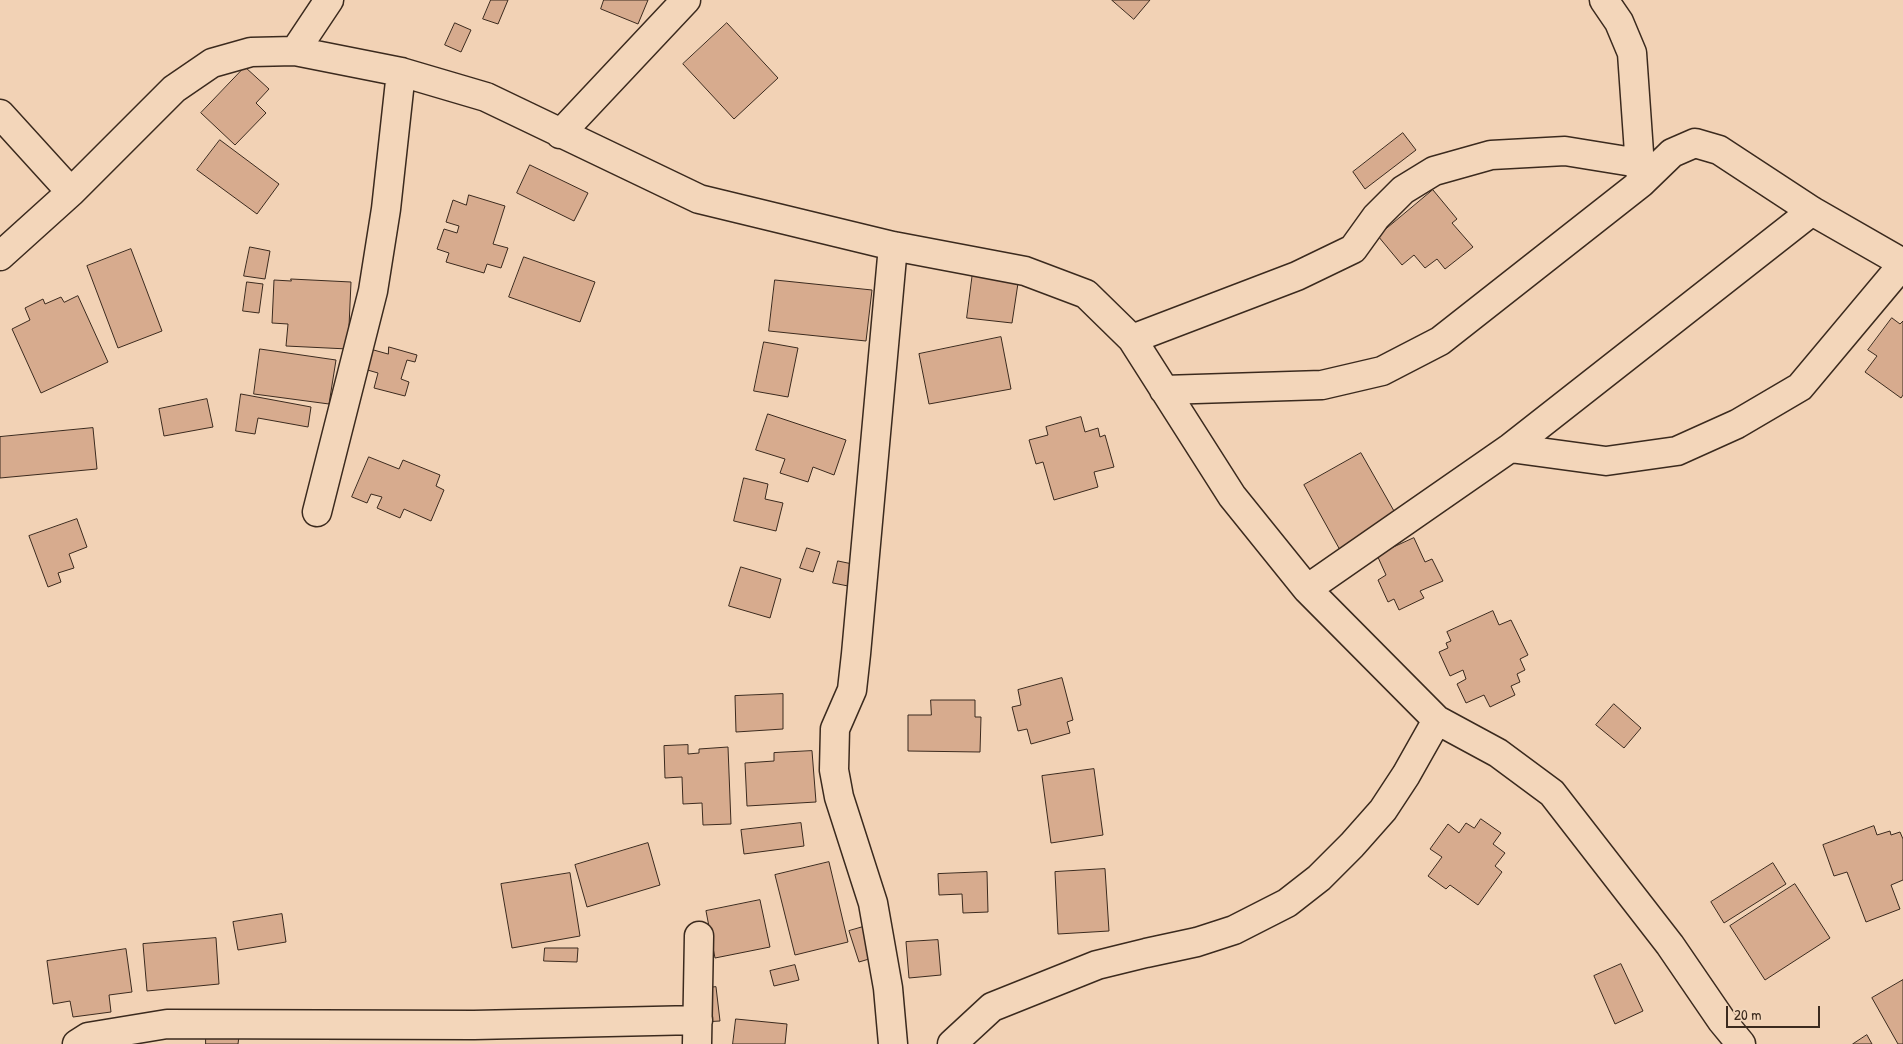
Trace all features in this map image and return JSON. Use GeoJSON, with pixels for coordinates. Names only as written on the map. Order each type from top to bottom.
{"type":"FeatureCollection","features":[{"type":"Feature","properties":{"kind":"street"},"geometry":{"type":"LineString","coordinates":[[295,51],[329,0]]}},
{"type":"Feature","properties":{"kind":"street"},"geometry":{"type":"LineString","coordinates":[[560,134],[686,0]]}},
{"type":"Feature","properties":{"kind":"street"},"geometry":{"type":"LineString","coordinates":[[1604,0],[1619,22],[1632,53],[1640,173]]}},
{"type":"Feature","properties":{"kind":"street"},"geometry":{"type":"LineString","coordinates":[[0,256],[71,192],[174,89],[212,63],[251,52],[295,51],[401,72],[486,97],[699,199],[893,246],[1025,270],[1086,294],[1132,339],[1232,496],[1307,589],[1437,720],[1498,753],[1552,793],[1670,945],[1740,1044]]}},
{"type":"Feature","properties":{"kind":"street"},"geometry":{"type":"LineString","coordinates":[[317,512],[373,291],[386,209],[401,72]]}},
{"type":"Feature","properties":{"kind":"street"},"geometry":{"type":"LineString","coordinates":[[0,114],[71,192]]}},
{"type":"Feature","properties":{"kind":"street"},"geometry":{"type":"LineString","coordinates":[[1164,390],[1322,385],[1382,371],[1440,341],[1640,173],[1672,153],[1695,143],[1719,150],[1812,211],[1903,263],[1800,387],[1737,424],[1677,450],[1606,461],[1510,448]]}},
{"type":"Feature","properties":{"kind":"street"},"geometry":{"type":"LineString","coordinates":[[1132,339],[1297,276],[1353,249],[1376,217],[1403,190],[1434,171],[1491,155],[1565,151],[1640,173]]}},
{"type":"Feature","properties":{"kind":"street"},"geometry":{"type":"LineString","coordinates":[[1307,589],[1510,448],[1812,211]]}},
{"type":"Feature","properties":{"kind":"street"},"geometry":{"type":"LineString","coordinates":[[893,246],[852,690],[835,729],[834,770],[839,797],[873,903],[888,988],[893,1044]]}},
{"type":"Feature","properties":{"kind":"street"},"geometry":{"type":"LineString","coordinates":[[952,1044],[992,1007],[1098,965],[1197,942],[1234,930],[1287,903],[1320,878],[1383,810],[1406,775],[1437,720]]}},
{"type":"Feature","properties":{"kind":"street"},"geometry":{"type":"LineString","coordinates":[[77,1044],[88,1037],[167,1024],[474,1025],[698,1032],[699,936]]}},
{"type":"Feature","properties":{"kind":"building"},"geometry":{"type":"Polygon","coordinates":[[[491,0],[508,0],[498,24],[483,19],[491,0]]]}},
{"type":"Feature","properties":{"kind":"building"},"geometry":{"type":"Polygon","coordinates":[[[604,0],[648,0],[638,24],[601,9],[604,0]]]}},
{"type":"Feature","properties":{"kind":"building"},"geometry":{"type":"Polygon","coordinates":[[[1112,0],[1150,0],[1134,19],[1112,0]]]}},
{"type":"Feature","properties":{"kind":"building"},"geometry":{"type":"Polygon","coordinates":[[[455,23],[471,30],[461,52],[445,45],[455,23]]]}},
{"type":"Feature","properties":{"kind":"building"},"geometry":{"type":"Polygon","coordinates":[[[727,23],[778,78],[734,119],[683,64],[727,23]]]}},
{"type":"Feature","properties":{"kind":"building"},"geometry":{"type":"Polygon","coordinates":[[[245,67],[269,89],[256,103],[266,113],[235,145],[201,113],[245,67]]]}},
{"type":"Feature","properties":{"kind":"building"},"geometry":{"type":"Polygon","coordinates":[[[1403,133],[1416,150],[1365,189],[1353,172],[1403,133]]]}},
{"type":"Feature","properties":{"kind":"building"},"geometry":{"type":"Polygon","coordinates":[[[220,140],[279,184],[257,214],[197,170],[220,140]]]}},
{"type":"Feature","properties":{"kind":"building"},"geometry":{"type":"Polygon","coordinates":[[[530,165],[588,193],[574,221],[517,193],[530,165]]]}},
{"type":"Feature","properties":{"kind":"building"},"geometry":{"type":"Polygon","coordinates":[[[1433,190],[1457,219],[1452,223],[1473,247],[1445,269],[1437,259],[1425,268],[1414,255],[1402,265],[1378,236],[1433,190]]]}},
{"type":"Feature","properties":{"kind":"building"},"geometry":{"type":"Polygon","coordinates":[[[469,195],[505,206],[493,244],[508,248],[501,268],[487,264],[484,273],[446,262],[449,253],[437,249],[444,229],[457,233],[459,226],[446,222],[453,200],[466,205],[469,195]]]}},
{"type":"Feature","properties":{"kind":"building"},"geometry":{"type":"Polygon","coordinates":[[[250,247],[270,251],[265,279],[244,276],[250,247]]]}},
{"type":"Feature","properties":{"kind":"building"},"geometry":{"type":"Polygon","coordinates":[[[131,249],[162,331],[118,348],[87,266],[131,249]]]}},
{"type":"Feature","properties":{"kind":"building"},"geometry":{"type":"Polygon","coordinates":[[[524,257],[595,282],[580,322],[509,297],[524,257]]]}},
{"type":"Feature","properties":{"kind":"building"},"geometry":{"type":"Polygon","coordinates":[[[974,264],[1020,270],[1012,323],[967,318],[974,264]]]}},
{"type":"Feature","properties":{"kind":"building"},"geometry":{"type":"Polygon","coordinates":[[[291,279],[351,282],[348,349],[286,346],[288,324],[272,323],[274,280],[291,281],[291,279]]]}},
{"type":"Feature","properties":{"kind":"building"},"geometry":{"type":"Polygon","coordinates":[[[775,280],[872,290],[866,341],[769,331],[775,280]]]}},
{"type":"Feature","properties":{"kind":"building"},"geometry":{"type":"Polygon","coordinates":[[[247,282],[263,284],[259,313],[243,311],[247,282]]]}},
{"type":"Feature","properties":{"kind":"building"},"geometry":{"type":"Polygon","coordinates":[[[78,296],[108,362],[41,393],[12,329],[30,320],[25,308],[43,299],[45,304],[61,297],[64,302],[78,296]]]}},
{"type":"Feature","properties":{"kind":"building"},"geometry":{"type":"Polygon","coordinates":[[[1892,318],[1900,324],[1903,321],[1903,395],[1901,398],[1865,372],[1877,356],[1868,350],[1892,318]]]}},
{"type":"Feature","properties":{"kind":"building"},"geometry":{"type":"Polygon","coordinates":[[[1001,337],[1011,389],[929,404],[919,354],[1001,337]]]}},
{"type":"Feature","properties":{"kind":"building"},"geometry":{"type":"Polygon","coordinates":[[[764,342],[798,348],[788,397],[754,391],[764,342]]]}},
{"type":"Feature","properties":{"kind":"building"},"geometry":{"type":"Polygon","coordinates":[[[389,347],[417,355],[415,362],[407,360],[401,379],[409,382],[405,396],[374,388],[378,373],[364,369],[370,349],[388,354],[389,347]]]}},
{"type":"Feature","properties":{"kind":"building"},"geometry":{"type":"Polygon","coordinates":[[[260,349],[336,360],[329,404],[254,394],[260,349]]]}},
{"type":"Feature","properties":{"kind":"building"},"geometry":{"type":"Polygon","coordinates":[[[241,394],[311,407],[308,427],[258,418],[255,434],[236,431],[241,394]]]}},
{"type":"Feature","properties":{"kind":"building"},"geometry":{"type":"Polygon","coordinates":[[[207,399],[213,427],[164,436],[159,409],[207,399]]]}},
{"type":"Feature","properties":{"kind":"building"},"geometry":{"type":"Polygon","coordinates":[[[768,414],[846,440],[834,475],[813,467],[808,482],[780,473],[785,459],[756,450],[768,414]]]}},
{"type":"Feature","properties":{"kind":"building"},"geometry":{"type":"Polygon","coordinates":[[[1081,417],[1085,432],[1098,428],[1100,437],[1105,435],[1114,467],[1094,472],[1098,487],[1054,500],[1043,462],[1036,464],[1029,440],[1048,435],[1046,427],[1081,417]]]}},
{"type":"Feature","properties":{"kind":"building"},"geometry":{"type":"Polygon","coordinates":[[[93,428],[97,469],[0,478],[0,437],[93,428]]]}},
{"type":"Feature","properties":{"kind":"building"},"geometry":{"type":"Polygon","coordinates":[[[1361,453],[1398,518],[1340,550],[1304,485],[1361,453]]]}},
{"type":"Feature","properties":{"kind":"building"},"geometry":{"type":"Polygon","coordinates":[[[369,457],[399,469],[403,460],[440,475],[436,486],[444,490],[431,521],[404,509],[400,518],[377,508],[382,497],[371,494],[367,503],[352,497],[369,457]]]}},
{"type":"Feature","properties":{"kind":"building"},"geometry":{"type":"Polygon","coordinates":[[[744,478],[768,484],[765,499],[783,503],[776,531],[734,521],[744,478]]]}},
{"type":"Feature","properties":{"kind":"building"},"geometry":{"type":"Polygon","coordinates":[[[77,519],[87,547],[69,554],[74,568],[58,573],[61,582],[48,587],[29,536],[77,519]]]}},
{"type":"Feature","properties":{"kind":"building"},"geometry":{"type":"Polygon","coordinates":[[[1414,538],[1425,562],[1432,559],[1443,581],[1420,591],[1424,598],[1399,610],[1394,599],[1388,602],[1378,580],[1386,575],[1377,555],[1414,538]]]}},
{"type":"Feature","properties":{"kind":"building"},"geometry":{"type":"Polygon","coordinates":[[[807,548],[820,552],[813,572],[800,568],[807,548]]]}},
{"type":"Feature","properties":{"kind":"building"},"geometry":{"type":"Polygon","coordinates":[[[838,561],[862,566],[858,588],[833,583],[838,561]]]}},
{"type":"Feature","properties":{"kind":"building"},"geometry":{"type":"Polygon","coordinates":[[[741,567],[781,579],[770,618],[729,606],[741,567]]]}},
{"type":"Feature","properties":{"kind":"building"},"geometry":{"type":"Polygon","coordinates":[[[1493,611],[1499,625],[1511,620],[1528,655],[1520,659],[1525,670],[1517,674],[1520,682],[1511,686],[1515,695],[1490,707],[1484,695],[1466,703],[1457,684],[1466,679],[1463,670],[1450,676],[1439,652],[1448,648],[1446,643],[1451,641],[1447,632],[1493,611]]]}},
{"type":"Feature","properties":{"kind":"building"},"geometry":{"type":"Polygon","coordinates":[[[1062,678],[1073,720],[1067,722],[1070,733],[1031,744],[1027,729],[1018,731],[1012,707],[1021,705],[1018,690],[1062,678]]]}},
{"type":"Feature","properties":{"kind":"building"},"geometry":{"type":"Polygon","coordinates":[[[783,694],[783,729],[736,732],[735,696],[783,694]]]}},
{"type":"Feature","properties":{"kind":"building"},"geometry":{"type":"Polygon","coordinates":[[[931,700],[975,700],[975,717],[981,717],[980,752],[908,751],[908,715],[931,715],[931,700]]]}},
{"type":"Feature","properties":{"kind":"building"},"geometry":{"type":"Polygon","coordinates":[[[1614,704],[1641,728],[1624,748],[1596,725],[1614,704]]]}},
{"type":"Feature","properties":{"kind":"building"},"geometry":{"type":"Polygon","coordinates":[[[688,745],[688,754],[699,753],[699,749],[728,747],[731,824],[703,825],[702,803],[683,804],[682,777],[665,778],[664,746],[688,745]]]}},
{"type":"Feature","properties":{"kind":"building"},"geometry":{"type":"Polygon","coordinates":[[[812,751],[816,802],[747,806],[745,763],[774,761],[774,753],[812,751]]]}},
{"type":"Feature","properties":{"kind":"building"},"geometry":{"type":"Polygon","coordinates":[[[1094,769],[1103,835],[1051,843],[1042,776],[1094,769]]]}},
{"type":"Feature","properties":{"kind":"building"},"geometry":{"type":"Polygon","coordinates":[[[1481,819],[1501,833],[1493,844],[1505,853],[1495,866],[1502,872],[1478,905],[1450,885],[1446,889],[1428,876],[1442,857],[1430,849],[1448,824],[1459,833],[1466,823],[1474,828],[1481,819]]]}},
{"type":"Feature","properties":{"kind":"building"},"geometry":{"type":"Polygon","coordinates":[[[801,823],[804,846],[744,854],[741,830],[801,823]]]}},
{"type":"Feature","properties":{"kind":"building"},"geometry":{"type":"Polygon","coordinates":[[[1874,826],[1877,835],[1890,831],[1891,835],[1900,832],[1903,839],[1903,880],[1891,885],[1900,909],[1866,922],[1847,872],[1834,876],[1823,845],[1874,826]]]}},
{"type":"Feature","properties":{"kind":"building"},"geometry":{"type":"Polygon","coordinates":[[[648,843],[660,885],[587,907],[575,865],[648,843]]]}},
{"type":"Feature","properties":{"kind":"building"},"geometry":{"type":"Polygon","coordinates":[[[829,862],[848,942],[795,955],[775,875],[829,862]]]}},
{"type":"Feature","properties":{"kind":"building"},"geometry":{"type":"Polygon","coordinates":[[[1773,863],[1786,884],[1724,923],[1711,902],[1773,863]]]}},
{"type":"Feature","properties":{"kind":"building"},"geometry":{"type":"Polygon","coordinates":[[[1105,869],[1109,931],[1058,934],[1055,872],[1105,869]]]}},
{"type":"Feature","properties":{"kind":"building"},"geometry":{"type":"Polygon","coordinates":[[[987,872],[988,912],[963,913],[962,894],[939,895],[938,874],[987,872]]]}},
{"type":"Feature","properties":{"kind":"building"},"geometry":{"type":"Polygon","coordinates":[[[570,873],[580,936],[512,948],[501,884],[570,873]]]}},
{"type":"Feature","properties":{"kind":"building"},"geometry":{"type":"Polygon","coordinates":[[[1795,884],[1830,938],[1765,980],[1730,926],[1795,884]]]}},
{"type":"Feature","properties":{"kind":"building"},"geometry":{"type":"Polygon","coordinates":[[[760,900],[770,947],[715,958],[706,911],[760,900]]]}},
{"type":"Feature","properties":{"kind":"building"},"geometry":{"type":"Polygon","coordinates":[[[282,914],[286,942],[238,950],[233,922],[282,914]]]}},
{"type":"Feature","properties":{"kind":"building"},"geometry":{"type":"Polygon","coordinates":[[[870,925],[879,956],[859,962],[849,931],[870,925]]]}},
{"type":"Feature","properties":{"kind":"building"},"geometry":{"type":"Polygon","coordinates":[[[216,938],[219,984],[147,991],[143,944],[216,938]]]}},
{"type":"Feature","properties":{"kind":"building"},"geometry":{"type":"Polygon","coordinates":[[[938,940],[941,975],[909,978],[906,942],[938,940]]]}},
{"type":"Feature","properties":{"kind":"building"},"geometry":{"type":"Polygon","coordinates":[[[545,948],[578,948],[577,962],[544,961],[545,948]]]}},
{"type":"Feature","properties":{"kind":"building"},"geometry":{"type":"Polygon","coordinates":[[[126,949],[132,992],[109,995],[111,1012],[73,1017],[70,1001],[53,1004],[47,961],[126,949]]]}},
{"type":"Feature","properties":{"kind":"building"},"geometry":{"type":"Polygon","coordinates":[[[1621,964],[1643,1011],[1615,1024],[1594,976],[1621,964]]]}},
{"type":"Feature","properties":{"kind":"building"},"geometry":{"type":"Polygon","coordinates":[[[795,965],[799,980],[774,986],[770,971],[795,965]]]}},
{"type":"Feature","properties":{"kind":"building"},"geometry":{"type":"Polygon","coordinates":[[[1903,980],[1903,1044],[1898,1044],[1872,998],[1903,980]]]}},
{"type":"Feature","properties":{"kind":"building"},"geometry":{"type":"Polygon","coordinates":[[[716,987],[720,1021],[702,1022],[699,989],[716,987]]]}},
{"type":"Feature","properties":{"kind":"building"},"geometry":{"type":"Polygon","coordinates":[[[736,1019],[787,1024],[785,1044],[733,1044],[736,1019]]]}},
{"type":"Feature","properties":{"kind":"building"},"geometry":{"type":"Polygon","coordinates":[[[206,1034],[239,1036],[238,1044],[206,1044],[206,1034]]]}},
{"type":"Feature","properties":{"kind":"building"},"geometry":{"type":"Polygon","coordinates":[[[1867,1035],[1872,1044],[1853,1044],[1867,1035]]]}}]}
